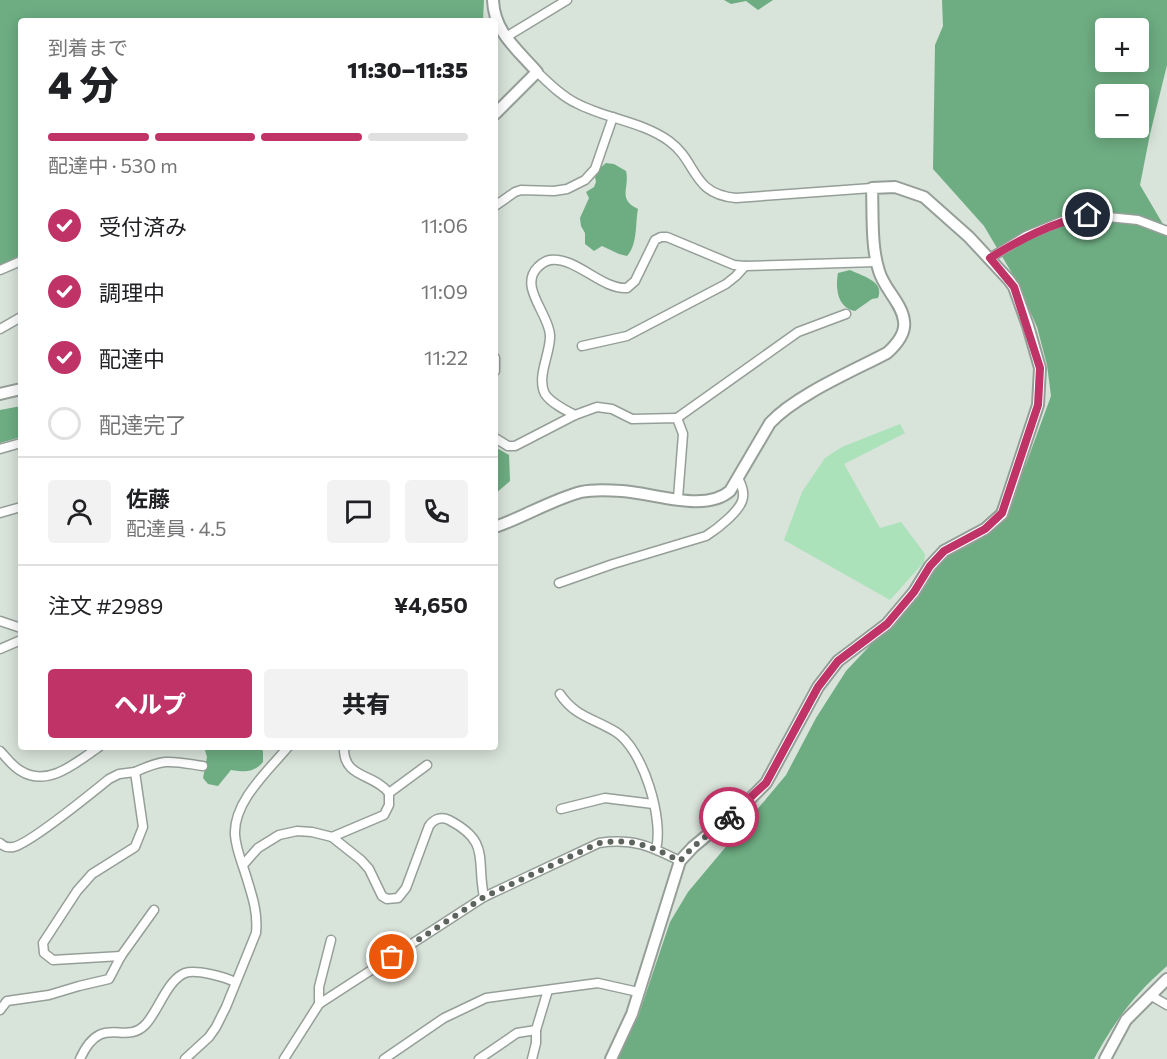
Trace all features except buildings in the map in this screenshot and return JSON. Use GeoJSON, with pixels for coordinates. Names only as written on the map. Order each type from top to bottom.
{"type":"FeatureCollection","features":[{"type":"Feature","properties":{"kind":"street"},"geometry":{"type":"LineString","coordinates":[[492,0],[495,18]]}},
{"type":"Feature","properties":{"kind":"street"},"geometry":{"type":"LineString","coordinates":[[506,37],[567,0]]}},
{"type":"Feature","properties":{"kind":"street"},"geometry":{"type":"LineString","coordinates":[[498,25],[537,72],[574,102],[648,129],[672,143],[699,181],[715,194],[736,198],[895,187],[924,197],[990,258],[1014,287],[1040,368],[1038,405],[1002,513],[985,529],[944,551],[930,566],[914,592],[887,624],[838,661],[818,687],[766,783],[680,861],[632,1014],[611,1059]]}},
{"type":"Feature","properties":{"kind":"street"},"geometry":{"type":"LineString","coordinates":[[498,109],[537,72]]}},
{"type":"Feature","properties":{"kind":"street"},"geometry":{"type":"LineString","coordinates":[[498,204],[521,190],[567,189],[585,180],[595,169],[613,117]]}},
{"type":"Feature","properties":{"kind":"street"},"geometry":{"type":"LineString","coordinates":[[498,526],[561,499],[593,490],[625,491],[704,502],[722,498],[730,491],[770,423],[778,414],[797,401],[887,353],[897,344],[904,322],[901,311],[881,280],[876,262],[872,188]]}},
{"type":"Feature","properties":{"kind":"street"},"geometry":{"type":"LineString","coordinates":[[990,258],[1026,236],[1065,220],[1088,215],[1138,220],[1167,231]]}},
{"type":"Feature","properties":{"kind":"street"},"geometry":{"type":"LineString","coordinates":[[575,415],[549,399],[543,388],[542,381],[550,332],[532,289],[531,280],[535,269],[541,263],[557,261],[614,285],[627,288],[635,281],[655,240],[661,237],[667,237],[734,265],[876,262]]}},
{"type":"Feature","properties":{"kind":"street"},"geometry":{"type":"LineString","coordinates":[[0,270],[18,262]]}},
{"type":"Feature","properties":{"kind":"street"},"geometry":{"type":"LineString","coordinates":[[582,346],[627,336],[726,284],[745,266]]}},
{"type":"Feature","properties":{"kind":"street"},"geometry":{"type":"LineString","coordinates":[[498,440],[507,446],[516,446],[575,415],[597,407],[604,407],[632,419],[677,418],[798,332],[846,314]]}},
{"type":"Feature","properties":{"kind":"street"},"geometry":{"type":"LineString","coordinates":[[0,329],[18,319]]}},
{"type":"Feature","properties":{"kind":"street"},"geometry":{"type":"LineString","coordinates":[[0,394],[18,390]]}},
{"type":"Feature","properties":{"kind":"street"},"geometry":{"type":"LineString","coordinates":[[677,418],[683,434],[678,498]]}},
{"type":"Feature","properties":{"kind":"street"},"geometry":{"type":"LineString","coordinates":[[0,449],[18,444]]}},
{"type":"Feature","properties":{"kind":"street"},"geometry":{"type":"LineString","coordinates":[[559,584],[623,561],[706,536],[717,529],[742,502],[743,491],[738,478]]}},
{"type":"Feature","properties":{"kind":"street"},"geometry":{"type":"LineString","coordinates":[[0,513],[18,508]]}},
{"type":"Feature","properties":{"kind":"street"},"geometry":{"type":"LineString","coordinates":[[0,621],[18,627]]}},
{"type":"Feature","properties":{"kind":"street"},"geometry":{"type":"LineString","coordinates":[[0,649],[18,641]]}},
{"type":"Feature","properties":{"kind":"street"},"geometry":{"type":"LineString","coordinates":[[560,694],[575,712],[616,732],[630,743],[638,756],[653,804],[658,829],[656,849]]}},
{"type":"Feature","properties":{"kind":"street"},"geometry":{"type":"LineString","coordinates":[[0,751],[20,771],[37,777],[53,776],[94,750]]}},
{"type":"Feature","properties":{"kind":"street"},"geometry":{"type":"LineString","coordinates":[[185,1059],[209,1037],[216,1027],[256,933],[254,898],[235,833],[238,812],[248,795],[286,750]]}},
{"type":"Feature","properties":{"kind":"street"},"geometry":{"type":"LineString","coordinates":[[332,837],[384,815],[389,805],[389,793],[379,782],[349,767],[344,750]]}},
{"type":"Feature","properties":{"kind":"street"},"geometry":{"type":"LineString","coordinates":[[0,843],[3,846],[14,847],[37,834],[109,779],[120,774],[135,772],[169,760],[203,766]]}},
{"type":"Feature","properties":{"kind":"street"},"geometry":{"type":"LineString","coordinates":[[389,793],[427,765]]}},
{"type":"Feature","properties":{"kind":"street"},"geometry":{"type":"LineString","coordinates":[[121,956],[53,960],[44,953],[43,943],[76,891],[92,874],[135,848],[143,827],[135,772]]}},
{"type":"Feature","properties":{"kind":"street"},"geometry":{"type":"LineString","coordinates":[[561,809],[605,798],[653,804]]}},
{"type":"Feature","properties":{"kind":"street"},"geometry":{"type":"LineString","coordinates":[[243,865],[258,848],[279,835],[297,831],[312,832],[332,837],[369,869],[382,896],[398,898],[406,888],[429,825],[436,819],[447,819],[470,834],[479,846],[484,897]]}},
{"type":"Feature","properties":{"kind":"street"},"geometry":{"type":"LineString","coordinates":[[284,1059],[319,1004],[484,897],[599,843],[632,842],[656,849],[680,861]]}},
{"type":"Feature","properties":{"kind":"street"},"geometry":{"type":"LineString","coordinates":[[0,1010],[7,1001],[49,995],[109,979],[121,956],[154,910]]}},
{"type":"Feature","properties":{"kind":"street"},"geometry":{"type":"LineString","coordinates":[[319,1004],[319,987],[331,940]]}},
{"type":"Feature","properties":{"kind":"street"},"geometry":{"type":"LineString","coordinates":[[80,1059],[89,1042],[99,1034],[136,1031],[145,1025],[177,979],[184,974],[192,972],[225,977],[235,981]]}},
{"type":"Feature","properties":{"kind":"street"},"geometry":{"type":"LineString","coordinates":[[1105,1059],[1126,1020],[1167,979]]}},
{"type":"Feature","properties":{"kind":"street"},"geometry":{"type":"LineString","coordinates":[[384,1059],[444,1018],[486,998],[598,983],[638,992]]}},
{"type":"Feature","properties":{"kind":"street"},"geometry":{"type":"LineString","coordinates":[[532,1059],[536,1030],[548,990]]}},
{"type":"Feature","properties":{"kind":"street"},"geometry":{"type":"LineString","coordinates":[[1149,995],[1167,1005]]}},
{"type":"Feature","properties":{"kind":"street"},"geometry":{"type":"LineString","coordinates":[[479,1059],[517,1033],[536,1030]]}},
{"type":"Feature","properties":{"kind":"green space"},"geometry":{"type":"Polygon","coordinates":[[[0,0],[484,0],[483,18],[18,18],[18,256],[0,265],[0,0]]]}},
{"type":"Feature","properties":{"kind":"green space"},"geometry":{"type":"Polygon","coordinates":[[[724,0],[773,0],[758,10],[746,1],[731,4],[724,0]]]}},
{"type":"Feature","properties":{"kind":"green space"},"geometry":{"type":"Polygon","coordinates":[[[942,0],[1167,0],[1167,65],[1140,185],[1167,231],[1167,966],[1126,1009],[1094,1059],[616,1059],[638,1017],[670,922],[688,892],[786,775],[816,718],[846,671],[923,589],[941,559],[995,511],[1026,464],[1051,396],[1047,365],[1037,327],[1016,280],[984,226],[933,169],[935,45],[943,26],[942,0]]]}},
{"type":"Feature","properties":{"kind":"green space"},"geometry":{"type":"Polygon","coordinates":[[[606,163],[614,164],[626,171],[626,197],[638,209],[635,240],[627,256],[602,246],[594,251],[585,244],[585,233],[580,218],[589,198],[586,192],[594,187],[595,177],[606,163]]]}},
{"type":"Feature","properties":{"kind":"green space"},"geometry":{"type":"Polygon","coordinates":[[[850,270],[875,283],[879,292],[878,298],[872,299],[855,311],[841,302],[837,285],[838,273],[850,270]]]}},
{"type":"Feature","properties":{"kind":"green space"},"geometry":{"type":"Polygon","coordinates":[[[18,407],[18,438],[0,443],[0,410],[18,407]]]}},
{"type":"Feature","properties":{"kind":"green space"},"geometry":{"type":"Polygon","coordinates":[[[900,424],[905,433],[844,464],[880,528],[901,522],[925,554],[924,562],[890,600],[784,540],[802,492],[825,458],[842,447],[900,424]]]}},
{"type":"Feature","properties":{"kind":"green space"},"geometry":{"type":"Polygon","coordinates":[[[498,449],[509,455],[510,481],[498,491],[498,449]]]}},
{"type":"Feature","properties":{"kind":"green space"},"geometry":{"type":"Polygon","coordinates":[[[205,750],[263,751],[263,762],[256,768],[249,771],[231,770],[218,786],[208,784],[203,778],[207,757],[205,750]]]}},
{"type":"Feature","properties":{"kind":"way so far"},"geometry":{"type":"LineString","coordinates":[[392,957],[484,897],[599,843],[632,842],[650,846],[680,861],[729,817]]}},
{"type":"Feature","properties":{"kind":"route"},"geometry":{"type":"LineString","coordinates":[[729,817],[759,792],[773,773],[818,687],[838,661],[887,624],[914,592],[930,566],[944,551],[985,529],[1002,513],[1038,405],[1040,368],[1014,287],[990,258],[1026,236],[1065,220],[1088,215]]}}]}
